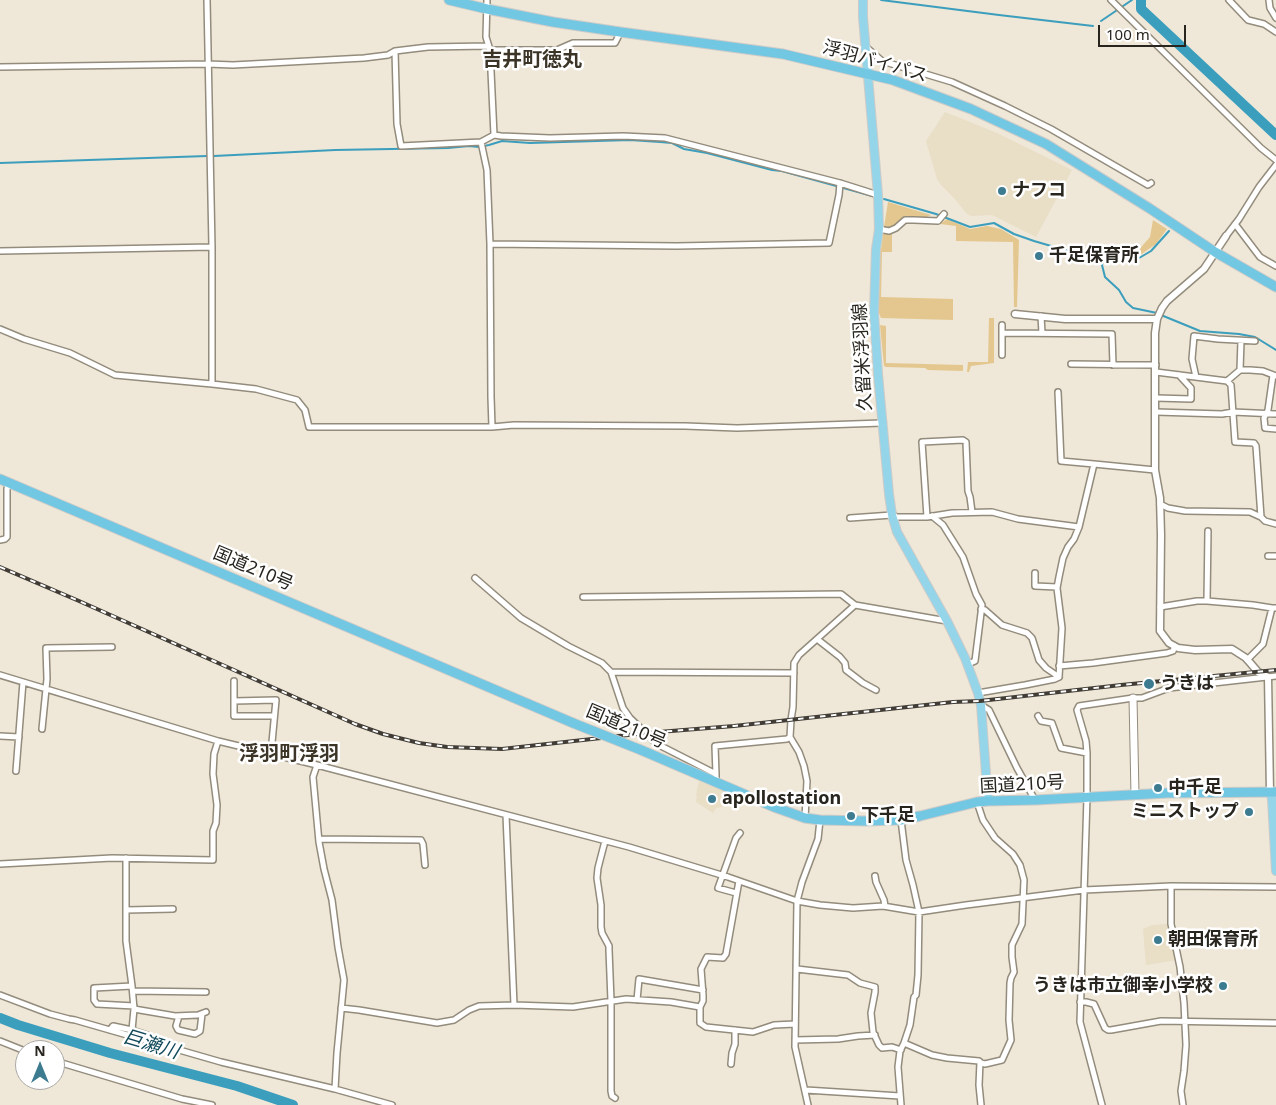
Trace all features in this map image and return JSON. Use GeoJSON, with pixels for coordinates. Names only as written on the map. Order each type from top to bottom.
{"type":"FeatureCollection","features":[{"type":"Feature","properties":{"kind":"highway","name":"浮羽バイパス"},"geometry":{"type":"LineString","coordinates":[[449,0],[487,5],[553,22],[783,54],[894,80],[971,109],[1046,144],[1149,208],[1215,252],[1276,287]]}},
{"type":"Feature","properties":{"kind":"highway","name":"国道210号"},"geometry":{"type":"LineString","coordinates":[[4,481],[573,722],[716,778],[774,807],[805,818],[883,821],[900,820],[988,801],[1168,793],[1273,792]]}},
{"type":"Feature","properties":{"kind":"main road","name":"久留米浮羽線"},"geometry":{"type":"LineString","coordinates":[[863,1],[878,195],[879,229],[876,249],[874,313],[882,423],[892,515],[897,532],[947,621],[968,664],[978,693],[981,706],[988,801]]}},
{"type":"Feature","properties":{"kind":"main road"},"geometry":{"type":"LineString","coordinates":[[1133,698],[1134,795]]}},
{"type":"Feature","properties":{"kind":"main road"},"geometry":{"type":"LineString","coordinates":[[1273,792],[1276,871]]}},
{"type":"Feature","properties":{"kind":"street"},"geometry":{"type":"LineString","coordinates":[[208,0],[212,384]]}},
{"type":"Feature","properties":{"kind":"street"},"geometry":{"type":"LineString","coordinates":[[1111,0],[1276,160]]}},
{"type":"Feature","properties":{"kind":"street"},"geometry":{"type":"LineString","coordinates":[[1229,0],[1248,20],[1264,24],[1276,32]]}},
{"type":"Feature","properties":{"kind":"street"},"geometry":{"type":"LineString","coordinates":[[1269,0],[1270,8],[1276,18]]}},
{"type":"Feature","properties":{"kind":"street"},"geometry":{"type":"LineString","coordinates":[[487,5],[486,37],[489,48],[494,134]]}},
{"type":"Feature","properties":{"kind":"street"},"geometry":{"type":"LineString","coordinates":[[0,67],[233,65],[364,58],[388,55],[394,51],[428,47],[557,50],[573,43],[615,43],[618,37]]}},
{"type":"Feature","properties":{"kind":"street"},"geometry":{"type":"LineString","coordinates":[[866,47],[882,61],[952,82],[1006,106],[1051,129],[1148,185],[1151,183]]}},
{"type":"Feature","properties":{"kind":"street"},"geometry":{"type":"LineString","coordinates":[[394,51],[397,124],[401,146],[482,143],[494,134]]}},
{"type":"Feature","properties":{"kind":"street"},"geometry":{"type":"LineString","coordinates":[[494,134],[550,138],[623,136],[665,138],[840,183],[878,195]]}},
{"type":"Feature","properties":{"kind":"street"},"geometry":{"type":"LineString","coordinates":[[482,143],[486,170],[490,244],[490,388],[492,427]]}},
{"type":"Feature","properties":{"kind":"street"},"geometry":{"type":"LineString","coordinates":[[1268,677],[1258,672],[1248,660],[1232,649],[1195,650],[1178,648],[1168,643],[1160,631],[1161,535],[1160,504],[1155,470],[1156,333],[1157,319],[1162,308],[1204,269],[1276,165]]}},
{"type":"Feature","properties":{"kind":"street"},"geometry":{"type":"LineString","coordinates":[[490,244],[680,246],[829,243],[840,183]]}},
{"type":"Feature","properties":{"kind":"street"},"geometry":{"type":"LineString","coordinates":[[879,229],[889,231],[905,220],[938,221],[942,216]]}},
{"type":"Feature","properties":{"kind":"street"},"geometry":{"type":"LineString","coordinates":[[1235,224],[1260,257],[1276,266]]}},
{"type":"Feature","properties":{"kind":"street"},"geometry":{"type":"LineString","coordinates":[[0,251],[212,247]]}},
{"type":"Feature","properties":{"kind":"street"},"geometry":{"type":"LineString","coordinates":[[1016,314],[1065,319],[1157,319]]}},
{"type":"Feature","properties":{"kind":"street"},"geometry":{"type":"LineString","coordinates":[[1041,316],[1042,333]]}},
{"type":"Feature","properties":{"kind":"street"},"geometry":{"type":"LineString","coordinates":[[1002,325],[1002,355]]}},
{"type":"Feature","properties":{"kind":"street"},"geometry":{"type":"LineString","coordinates":[[0,330],[70,353],[114,375],[256,389],[297,400],[305,410],[309,428],[492,427],[514,425],[737,428],[882,423]]}},
{"type":"Feature","properties":{"kind":"street"},"geometry":{"type":"LineString","coordinates":[[1003,333],[1112,334],[1113,365]]}},
{"type":"Feature","properties":{"kind":"street"},"geometry":{"type":"LineString","coordinates":[[1196,377],[1192,359],[1194,336],[1218,340],[1255,341]]}},
{"type":"Feature","properties":{"kind":"street"},"geometry":{"type":"LineString","coordinates":[[1240,370],[1241,340]]}},
{"type":"Feature","properties":{"kind":"street"},"geometry":{"type":"LineString","coordinates":[[1071,364],[1156,369],[1180,375],[1227,381],[1231,385],[1235,442],[1254,443],[1256,446],[1261,517]]}},
{"type":"Feature","properties":{"kind":"street"},"geometry":{"type":"LineString","coordinates":[[1227,381],[1240,370],[1257,370],[1274,375],[1264,418],[1265,428],[1276,429]]}},
{"type":"Feature","properties":{"kind":"street"},"geometry":{"type":"LineString","coordinates":[[1156,398],[1191,399],[1191,388],[1180,375]]}},
{"type":"Feature","properties":{"kind":"street"},"geometry":{"type":"LineString","coordinates":[[1058,392],[1060,461],[1155,470]]}},
{"type":"Feature","properties":{"kind":"street"},"geometry":{"type":"LineString","coordinates":[[1270,397],[1276,398]]}},
{"type":"Feature","properties":{"kind":"street"},"geometry":{"type":"LineString","coordinates":[[1156,412],[1276,414]]}},
{"type":"Feature","properties":{"kind":"street"},"geometry":{"type":"LineString","coordinates":[[968,664],[975,661],[982,605],[976,594],[963,557],[943,525],[930,516],[922,442],[963,440],[966,442],[968,491],[972,512]]}},
{"type":"Feature","properties":{"kind":"street"},"geometry":{"type":"LineString","coordinates":[[1059,677],[1062,628],[1057,587],[1063,558],[1079,528],[1094,464]]}},
{"type":"Feature","properties":{"kind":"street"},"geometry":{"type":"LineString","coordinates":[[0,540],[5,540],[7,537],[7,500],[4,481]]}},
{"type":"Feature","properties":{"kind":"street"},"geometry":{"type":"LineString","coordinates":[[0,500],[7,500]]}},
{"type":"Feature","properties":{"kind":"street"},"geometry":{"type":"LineString","coordinates":[[1160,504],[1168,508],[1185,511],[1250,512],[1265,521],[1276,524]]}},
{"type":"Feature","properties":{"kind":"street"},"geometry":{"type":"LineString","coordinates":[[850,518],[992,512],[1018,519],[1079,528]]}},
{"type":"Feature","properties":{"kind":"street"},"geometry":{"type":"LineString","coordinates":[[1207,601],[1208,531]]}},
{"type":"Feature","properties":{"kind":"street"},"geometry":{"type":"LineString","coordinates":[[1268,556],[1276,556]]}},
{"type":"Feature","properties":{"kind":"street"},"geometry":{"type":"LineString","coordinates":[[1035,573],[1035,586],[1057,587]]}},
{"type":"Feature","properties":{"kind":"street"},"geometry":{"type":"LineString","coordinates":[[475,578],[521,618],[568,646],[602,663],[611,672],[623,708],[630,718],[657,744],[716,778],[716,746],[787,739],[790,737]]}},
{"type":"Feature","properties":{"kind":"street"},"geometry":{"type":"LineString","coordinates":[[583,597],[841,594],[855,605],[947,621]]}},
{"type":"Feature","properties":{"kind":"street"},"geometry":{"type":"LineString","coordinates":[[1160,607],[1207,601],[1274,608],[1264,644],[1248,660]]}},
{"type":"Feature","properties":{"kind":"street"},"geometry":{"type":"LineString","coordinates":[[805,818],[807,781],[799,752],[790,737],[794,663],[799,654],[855,605]]}},
{"type":"Feature","properties":{"kind":"street"},"geometry":{"type":"LineString","coordinates":[[981,609],[985,610],[1002,625],[1027,633],[1032,638],[1039,660],[1046,668],[1059,677]]}},
{"type":"Feature","properties":{"kind":"street"},"geometry":{"type":"LineString","coordinates":[[817,639],[840,657],[845,663],[846,670],[876,690]]}},
{"type":"Feature","properties":{"kind":"street"},"geometry":{"type":"LineString","coordinates":[[42,728],[46,689],[46,648],[112,646]]}},
{"type":"Feature","properties":{"kind":"street"},"geometry":{"type":"LineString","coordinates":[[1059,666],[1167,654],[1173,651],[1175,646]]}},
{"type":"Feature","properties":{"kind":"street"},"geometry":{"type":"LineString","coordinates":[[611,672],[794,673]]}},
{"type":"Feature","properties":{"kind":"street"},"geometry":{"type":"LineString","coordinates":[[0,675],[218,741],[317,765],[605,841],[739,881],[797,901],[820,905],[853,908],[885,906],[918,912],[966,904],[1084,890],[1171,886],[1276,887]]}},
{"type":"Feature","properties":{"kind":"street"},"geometry":{"type":"LineString","coordinates":[[1102,1105],[1080,1022],[1087,753],[1078,710],[1079,706],[1142,698],[1169,688],[1276,676]]}},
{"type":"Feature","properties":{"kind":"street"},"geometry":{"type":"LineString","coordinates":[[978,693],[1059,677]]}},
{"type":"Feature","properties":{"kind":"street"},"geometry":{"type":"LineString","coordinates":[[1268,677],[1273,792]]}},
{"type":"Feature","properties":{"kind":"street"},"geometry":{"type":"LineString","coordinates":[[234,681],[234,716],[274,716]]}},
{"type":"Feature","properties":{"kind":"street"},"geometry":{"type":"LineString","coordinates":[[16,771],[23,682]]}},
{"type":"Feature","properties":{"kind":"street"},"geometry":{"type":"LineString","coordinates":[[234,701],[276,700],[271,754]]}},
{"type":"Feature","properties":{"kind":"street"},"geometry":{"type":"LineString","coordinates":[[981,706],[989,710],[1036,800]]}},
{"type":"Feature","properties":{"kind":"street"},"geometry":{"type":"LineString","coordinates":[[1038,716],[1040,721],[1052,723],[1061,748],[1087,753]]}},
{"type":"Feature","properties":{"kind":"street"},"geometry":{"type":"LineString","coordinates":[[0,736],[19,737]]}},
{"type":"Feature","properties":{"kind":"street"},"geometry":{"type":"LineString","coordinates":[[0,864],[112,858],[214,860],[213,831],[216,823],[217,805],[213,774],[214,754],[218,741]]}},
{"type":"Feature","properties":{"kind":"street"},"geometry":{"type":"LineString","coordinates":[[317,765],[313,777],[318,839],[332,900],[344,980],[335,1089]]}},
{"type":"Feature","properties":{"kind":"street"},"geometry":{"type":"LineString","coordinates":[[904,1043],[932,1055],[978,1061],[985,1064],[1002,1060],[1012,1040],[1008,1020],[1010,983],[1014,972],[1012,945],[1022,924],[1024,880],[1020,866],[1013,854],[995,838],[983,820],[977,802]]}},
{"type":"Feature","properties":{"kind":"street"},"geometry":{"type":"LineString","coordinates":[[506,815],[514,1004]]}},
{"type":"Feature","properties":{"kind":"street"},"geometry":{"type":"LineString","coordinates":[[808,1105],[796,1048],[797,901],[818,840],[820,820]]}},
{"type":"Feature","properties":{"kind":"street"},"geometry":{"type":"LineString","coordinates":[[900,820],[906,860],[918,912],[918,975],[916,995],[898,1067],[901,1105]]}},
{"type":"Feature","properties":{"kind":"street"},"geometry":{"type":"LineString","coordinates":[[736,894],[718,888],[736,838],[740,833]]}},
{"type":"Feature","properties":{"kind":"street"},"geometry":{"type":"LineString","coordinates":[[318,839],[421,840],[425,865]]}},
{"type":"Feature","properties":{"kind":"street"},"geometry":{"type":"LineString","coordinates":[[605,841],[597,878],[601,905],[602,933],[609,946],[611,1091],[612,1096],[615,1098]]}},
{"type":"Feature","properties":{"kind":"street"},"geometry":{"type":"LineString","coordinates":[[126,858],[126,941],[133,988],[132,1030]]}},
{"type":"Feature","properties":{"kind":"street"},"geometry":{"type":"LineString","coordinates":[[875,876],[885,906]]}},
{"type":"Feature","properties":{"kind":"street"},"geometry":{"type":"LineString","coordinates":[[739,881],[726,954],[724,958],[707,957],[701,969],[704,990],[703,1001],[700,1007],[700,1023],[706,1027],[753,1032],[774,1025],[795,1024]]}},
{"type":"Feature","properties":{"kind":"street"},"geometry":{"type":"LineString","coordinates":[[1171,886],[1171,924],[1180,967],[1185,1021],[1186,1045],[1181,1091],[1183,1105]]}},
{"type":"Feature","properties":{"kind":"street"},"geometry":{"type":"LineString","coordinates":[[126,910],[173,909]]}},
{"type":"Feature","properties":{"kind":"street"},"geometry":{"type":"LineString","coordinates":[[797,969],[848,975],[860,983],[875,987],[871,1013],[879,1045],[882,1048],[892,1047],[901,1050]]}},
{"type":"Feature","properties":{"kind":"street"},"geometry":{"type":"LineString","coordinates":[[637,1000],[639,979],[704,990]]}},
{"type":"Feature","properties":{"kind":"street"},"geometry":{"type":"LineString","coordinates":[[179,1016],[176,1026],[178,1030],[195,1034],[200,1031],[204,1013],[179,1016],[134,1007],[97,1004],[94,1000],[94,988],[206,992]]}},
{"type":"Feature","properties":{"kind":"street"},"geometry":{"type":"LineString","coordinates":[[0,995],[50,1014],[221,1062],[335,1089],[392,1105]]}},
{"type":"Feature","properties":{"kind":"street"},"geometry":{"type":"LineString","coordinates":[[341,1008],[437,1023],[454,1020],[479,1006],[514,1004],[573,1007],[626,999],[671,1002],[700,1007]]}},
{"type":"Feature","properties":{"kind":"street"},"geometry":{"type":"LineString","coordinates":[[1080,1002],[1094,1004],[1105,1028],[1108,1030],[1161,1021],[1276,1023]]}},
{"type":"Feature","properties":{"kind":"street"},"geometry":{"type":"LineString","coordinates":[[110,1030],[113,1026],[132,1030],[147,1035],[150,1042]]}},
{"type":"Feature","properties":{"kind":"street"},"geometry":{"type":"LineString","coordinates":[[731,1064],[735,1044],[735,1030]]}},
{"type":"Feature","properties":{"kind":"street"},"geometry":{"type":"LineString","coordinates":[[796,1040],[838,1039],[875,1035]]}},
{"type":"Feature","properties":{"kind":"street"},"geometry":{"type":"LineString","coordinates":[[0,1041],[15,1047]]}},
{"type":"Feature","properties":{"kind":"street"},"geometry":{"type":"LineString","coordinates":[[980,1062],[979,1085],[981,1105]]}},
{"type":"Feature","properties":{"kind":"street"},"geometry":{"type":"LineString","coordinates":[[65,1064],[182,1099],[212,1105]]}},
{"type":"Feature","properties":{"kind":"street"},"geometry":{"type":"LineString","coordinates":[[806,1090],[900,1096]]}},
{"type":"Feature","properties":{"kind":"shaded area"},"geometry":{"type":"Polygon","coordinates":[[[945,112],[997,133],[1072,170],[1036,237],[992,215],[971,216],[966,213],[941,185],[937,179],[926,141],[945,112]]]}},
{"type":"Feature","properties":{"kind":"shaded area"},"geometry":{"type":"Polygon","coordinates":[[[888,202],[931,215],[925,218],[905,218],[891,228],[884,227],[888,202]]]}},
{"type":"Feature","properties":{"kind":"shaded area"},"geometry":{"type":"Polygon","coordinates":[[[947,219],[970,229],[987,226],[1001,229],[1019,240],[1017,307],[1014,307],[1013,242],[956,241],[956,226],[940,224],[947,219]]]}},
{"type":"Feature","properties":{"kind":"shaded area"},"geometry":{"type":"Polygon","coordinates":[[[1153,220],[1167,229],[1156,244],[1136,258],[1122,258],[1135,254],[1150,237],[1153,220]]]}},
{"type":"Feature","properties":{"kind":"shaded area"},"geometry":{"type":"Polygon","coordinates":[[[883,234],[892,234],[892,252],[882,252],[881,297],[953,299],[953,320],[881,318],[879,313],[879,266],[883,234]]]}},
{"type":"Feature","properties":{"kind":"shaded area"},"geometry":{"type":"Polygon","coordinates":[[[989,318],[994,318],[994,363],[971,366],[969,372],[967,372],[968,362],[988,362],[989,318]]]}},
{"type":"Feature","properties":{"kind":"shaded area"},"geometry":{"type":"Polygon","coordinates":[[[880,325],[886,326],[886,363],[963,365],[963,371],[884,366],[880,325]]]}},
{"type":"Feature","properties":{"kind":"shaded area","name":"apollostation"},"geometry":{"type":"Polygon","coordinates":[[[699,781],[729,793],[726,806],[716,808],[713,813],[696,802],[699,781]]]}},
{"type":"Feature","properties":{"kind":"shaded area","name":"朝田保育所"},"geometry":{"type":"Polygon","coordinates":[[[1167,924],[1172,936],[1177,960],[1146,965],[1143,929],[1152,925],[1167,924]]]}},
{"type":"Feature","properties":{"kind":"waterway"},"geometry":{"type":"LineString","coordinates":[[881,0],[1093,26]]}},
{"type":"Feature","properties":{"kind":"waterway"},"geometry":{"type":"LineString","coordinates":[[1101,21],[1132,0]]}},
{"type":"Feature","properties":{"kind":"waterway"},"geometry":{"type":"LineString","coordinates":[[1141,0],[1141,9],[1276,135]]}},
{"type":"Feature","properties":{"kind":"waterway"},"geometry":{"type":"LineString","coordinates":[[214,156],[335,150],[479,147],[502,141],[530,143],[630,140],[672,143],[684,149],[782,171],[876,197]]}},
{"type":"Feature","properties":{"kind":"waterway"},"geometry":{"type":"LineString","coordinates":[[0,163],[207,156]]}},
{"type":"Feature","properties":{"kind":"waterway"},"geometry":{"type":"LineString","coordinates":[[884,199],[936,214],[970,227],[994,223],[1014,234],[1034,241],[1075,253],[1104,256],[1102,265],[1105,277],[1119,290],[1126,302],[1133,308],[1157,313]]}},
{"type":"Feature","properties":{"kind":"waterway"},"geometry":{"type":"LineString","coordinates":[[1104,256],[1134,261],[1151,251],[1169,231]]}},
{"type":"Feature","properties":{"kind":"waterway"},"geometry":{"type":"LineString","coordinates":[[1161,315],[1200,331],[1255,337],[1276,350]]}},
{"type":"Feature","properties":{"kind":"waterway","name":"巨瀬川"},"geometry":{"type":"LineString","coordinates":[[0,1018],[110,1053],[237,1086],[293,1105]]}},
{"type":"Feature","properties":{"kind":"railway"},"geometry":{"type":"LineString","coordinates":[[0,567],[355,724],[383,734],[419,743],[447,747],[502,749],[1276,670]]}},
{"type":"Feature","properties":{"kind":"place","name":"ナフコ"},"geometry":{"type":"Point","coordinates":[1002,191]}},
{"type":"Feature","properties":{"kind":"place","name":"千足保育所"},"geometry":{"type":"Point","coordinates":[1039,256]}},
{"type":"Feature","properties":{"kind":"place","name":"うきは"},"geometry":{"type":"Point","coordinates":[1149,684]}},
{"type":"Feature","properties":{"kind":"place","name":"中千足"},"geometry":{"type":"Point","coordinates":[1158,788]}},
{"type":"Feature","properties":{"kind":"place","name":"apollostation"},"geometry":{"type":"Point","coordinates":[712,799]}},
{"type":"Feature","properties":{"kind":"place","name":"ミニストップ"},"geometry":{"type":"Point","coordinates":[1249,812]}},
{"type":"Feature","properties":{"kind":"place","name":"下千足"},"geometry":{"type":"Point","coordinates":[851,816]}},
{"type":"Feature","properties":{"kind":"place","name":"朝田保育所"},"geometry":{"type":"Point","coordinates":[1158,940]}},
{"type":"Feature","properties":{"kind":"place","name":"うきは市立御幸小学校"},"geometry":{"type":"Point","coordinates":[1223,986]}},
{"type":"Feature","properties":{"kind":"district","name":"吉井町徳丸"},"geometry":{"type":"Point","coordinates":[532,60]}},
{"type":"Feature","properties":{"kind":"district","name":"浮羽町浮羽"},"geometry":{"type":"Point","coordinates":[289,754]}}]}
